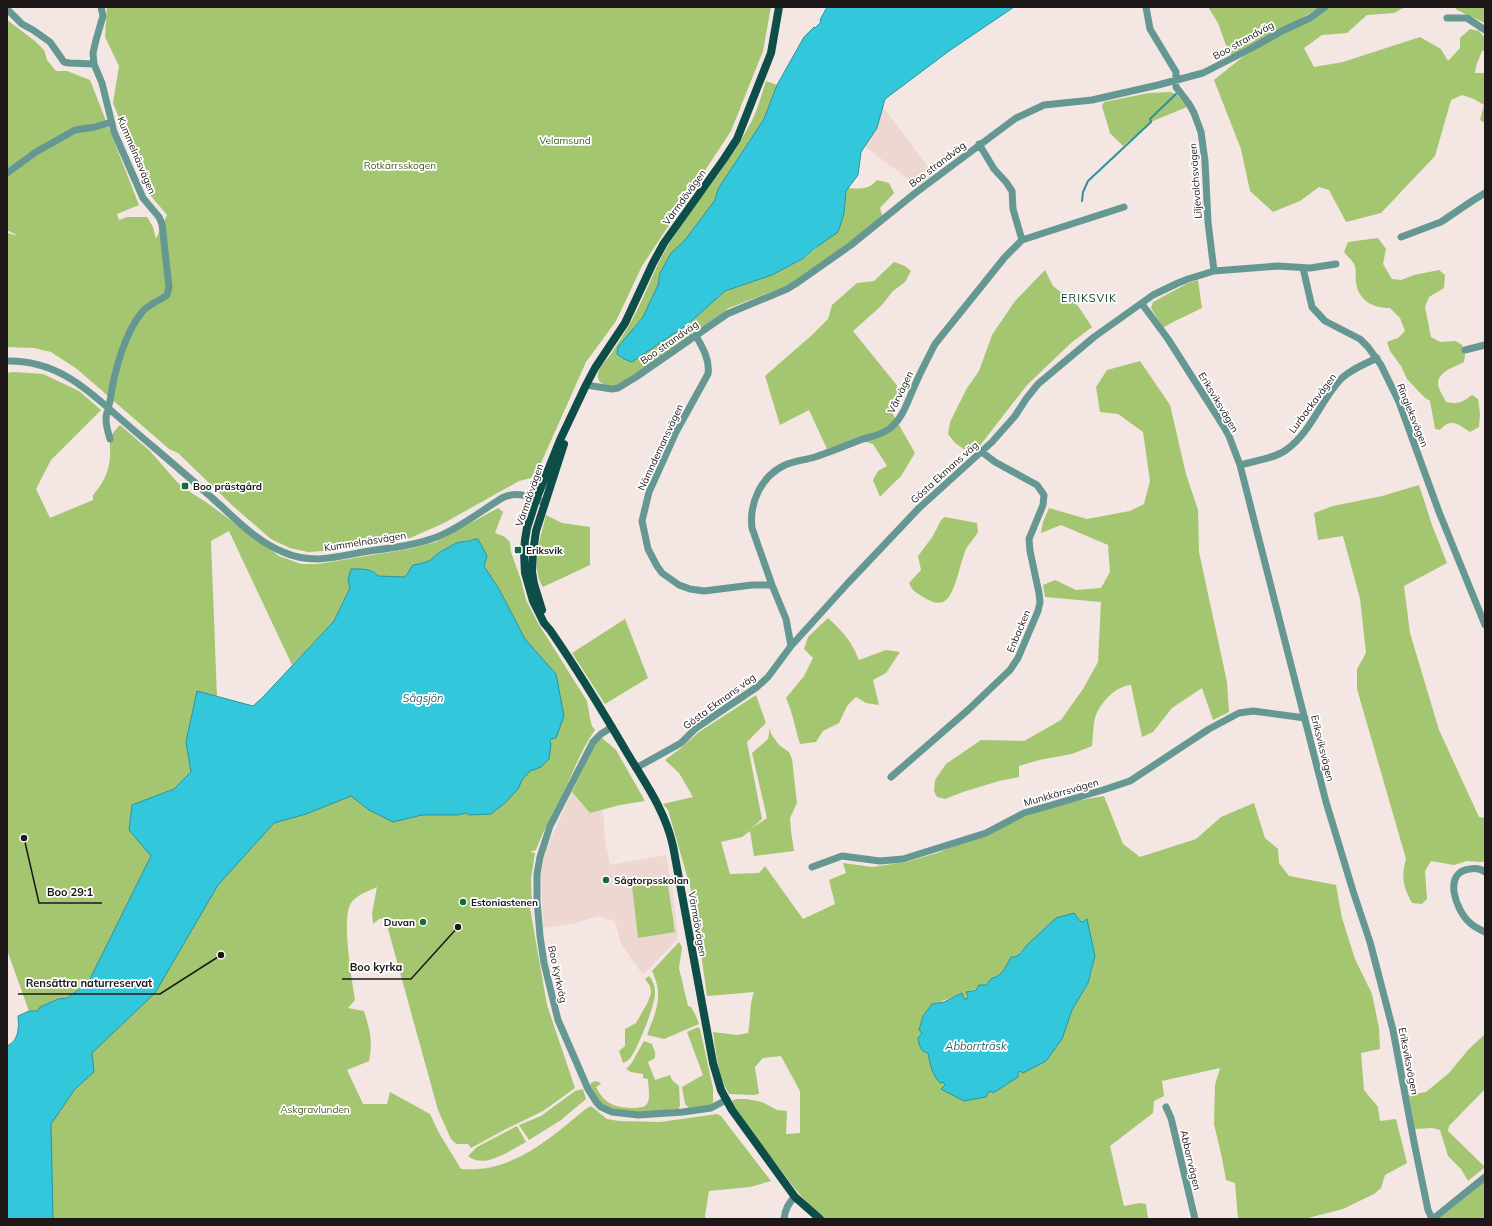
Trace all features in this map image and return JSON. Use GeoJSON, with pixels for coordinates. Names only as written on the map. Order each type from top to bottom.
{"type":"FeatureCollection","features":[{"type":"Feature","properties":{"kind":"main road","name":"Värmdövägen"},"geometry":{"type":"LineString","coordinates":[[779,7],[771,53],[737,139],[664,243],[653,262],[625,323],[594,368],[558,446],[536,500],[527,528],[524,553],[525,573],[532,601],[544,623],[587,684],[661,810],[670,831],[713,1063],[719,1085],[726,1100],[753,1140],[795,1197],[820,1219]]}},
{"type":"Feature","properties":{"kind":"main road","name":"Värmdövägen"},"geometry":{"type":"LineString","coordinates":[[550,630],[540,605],[532,572],[532,553],[536,531],[585,388]]}},
{"type":"Feature","properties":{"kind":"street","name":"Kummelnäsvägen"},"geometry":{"type":"LineString","coordinates":[[101,7],[103,16],[94,46],[94,64],[102,84],[111,122],[142,198],[159,217],[162,224],[169,288],[167,295],[146,308],[132,328],[116,369],[108,408]]}},
{"type":"Feature","properties":{"kind":"street","name":"Liljevalchsvägen"},"geometry":{"type":"LineString","coordinates":[[1146,7],[1150,29],[1176,72],[1176,87],[1194,113],[1203,142],[1208,222],[1214,271]]}},
{"type":"Feature","properties":{"kind":"street","name":"Boo strandväg"},"geometry":{"type":"LineString","coordinates":[[585,388],[618,388],[727,314],[787,289],[797,283],[851,245],[914,194],[1016,118],[1044,105],[1092,100],[1203,73],[1223,64],[1282,31],[1310,18],[1325,7]]}},
{"type":"Feature","properties":{"kind":"street"},"geometry":{"type":"LineString","coordinates":[[7,9],[22,24],[50,42],[64,62],[94,64]]}},
{"type":"Feature","properties":{"kind":"street"},"geometry":{"type":"LineString","coordinates":[[1447,18],[1468,18],[1485,30]]}},
{"type":"Feature","properties":{"kind":"street"},"geometry":{"type":"LineString","coordinates":[[7,173],[36,152],[75,130],[95,127],[111,122]]}},
{"type":"Feature","properties":{"kind":"street"},"geometry":{"type":"LineString","coordinates":[[980,144],[994,169],[1012,191],[1013,209],[1022,240]]}},
{"type":"Feature","properties":{"kind":"street"},"geometry":{"type":"LineString","coordinates":[[1401,237],[1441,222],[1485,193]]}},
{"type":"Feature","properties":{"kind":"street","name":"Vårvägen"},"geometry":{"type":"LineString","coordinates":[[791,646],[786,619],[756,542],[751,518],[755,498],[764,481],[785,465],[881,434],[894,425],[908,402],[922,369],[935,344],[1005,256],[1022,240],[1124,207]]}},
{"type":"Feature","properties":{"kind":"street"},"geometry":{"type":"LineString","coordinates":[[1303,268],[1336,264]]}},
{"type":"Feature","properties":{"kind":"street","name":"Gösta Ekmans väg"},"geometry":{"type":"LineString","coordinates":[[636,768],[681,743],[696,728],[757,687],[768,676],[791,646],[848,583],[919,508],[982,452],[1015,416],[1038,384],[1094,337],[1153,295],[1178,283],[1214,271],[1278,266],[1303,268]]}},
{"type":"Feature","properties":{"kind":"street","name":"Ringleksvägen"},"geometry":{"type":"LineString","coordinates":[[1303,268],[1312,307],[1316,312],[1325,321],[1360,339],[1377,358],[1399,402],[1438,512],[1485,625]]}},
{"type":"Feature","properties":{"kind":"street","name":"Eriksviksvägen"},"geometry":{"type":"LineString","coordinates":[[1142,304],[1172,345],[1224,426],[1240,465],[1336,836],[1370,942],[1394,1030],[1428,1210],[1433,1219]]}},
{"type":"Feature","properties":{"kind":"street","name":"Nämndemansvägen"},"geometry":{"type":"LineString","coordinates":[[696,336],[707,359],[708,374],[676,432],[649,492],[642,521],[648,549],[662,573],[679,585],[690,589],[704,591],[752,585],[772,585]]}},
{"type":"Feature","properties":{"kind":"street"},"geometry":{"type":"LineString","coordinates":[[1465,350],[1485,345]]}},
{"type":"Feature","properties":{"kind":"street","name":"Lurbackavägen"},"geometry":{"type":"LineString","coordinates":[[1240,465],[1273,456],[1285,451],[1305,432],[1340,380],[1352,371],[1377,358]]}},
{"type":"Feature","properties":{"kind":"street","name":"Kummelnäsvägen"},"geometry":{"type":"LineString","coordinates":[[7,361],[32,363],[59,372],[76,382],[250,531],[281,552],[303,558],[325,558],[409,545],[427,540],[449,531],[502,498],[510,495],[518,494],[545,503]]}},
{"type":"Feature","properties":{"kind":"street"},"geometry":{"type":"LineString","coordinates":[[108,408],[106,424],[110,440]]}},
{"type":"Feature","properties":{"kind":"street","name":"Enbacken"},"geometry":{"type":"LineString","coordinates":[[891,777],[962,716],[1010,670],[1018,658],[1038,611],[1040,602],[1039,593],[1030,551],[1029,539],[1043,505],[1044,495],[1041,488],[1037,485],[995,462],[982,452]]}},
{"type":"Feature","properties":{"kind":"street","name":"Munkkärrsvägen"},"geometry":{"type":"LineString","coordinates":[[812,867],[842,856],[880,861],[903,859],[986,833],[1024,813],[1126,782],[1209,729],[1239,713],[1254,711],[1305,718]]}},
{"type":"Feature","properties":{"kind":"street","name":"Boo Kyrkväg"},"geometry":{"type":"LineString","coordinates":[[612,727],[601,734],[593,742],[550,826],[540,857],[537,874],[537,901],[544,963],[558,1020],[588,1089],[596,1103],[601,1107],[620,1114],[638,1116],[711,1108],[726,1100]]}},
{"type":"Feature","properties":{"kind":"street"},"geometry":{"type":"LineString","coordinates":[[1485,872],[1474,868],[1465,869],[1454,881],[1453,889],[1457,904],[1462,914],[1474,927],[1485,932]]}},
{"type":"Feature","properties":{"kind":"street","name":"Abborrvägen"},"geometry":{"type":"LineString","coordinates":[[1166,1107],[1171,1118],[1194,1219]]}},
{"type":"Feature","properties":{"kind":"street"},"geometry":{"type":"LineString","coordinates":[[1433,1219],[1485,1177]]}},
{"type":"Feature","properties":{"kind":"street"},"geometry":{"type":"LineString","coordinates":[[784,1219],[789,1203],[795,1197]]}},
{"type":"Feature","properties":{"kind":"shaded area"},"geometry":{"type":"Polygon","coordinates":[[[883,107],[934,175],[919,187],[864,146],[877,128],[883,107]]]}},
{"type":"Feature","properties":{"kind":"shaded area","name":"Sågtorpsskolan"},"geometry":{"type":"Polygon","coordinates":[[[572,792],[590,813],[603,810],[605,840],[610,865],[666,855],[678,935],[677,940],[643,975],[621,944],[615,921],[598,916],[576,923],[543,928],[541,873],[546,849],[572,792]]]}},
{"type":"Feature","properties":{"kind":"green space"},"geometry":{"type":"Polygon","coordinates":[[[107,7],[771,7],[763,51],[731,131],[642,266],[616,321],[586,362],[541,463],[531,478],[519,481],[444,523],[410,538],[337,550],[308,552],[290,548],[271,539],[233,506],[178,453],[169,449],[77,369],[51,352],[34,348],[7,347],[7,233],[18,236],[7,230],[7,20],[35,41],[44,50],[47,60],[56,71],[67,71],[90,80],[139,205],[117,214],[119,220],[127,217],[147,217],[153,227],[156,239],[167,215],[150,195],[113,103],[119,66],[105,37],[107,7]]]}},
{"type":"Feature","properties":{"kind":"green space"},"geometry":{"type":"Polygon","coordinates":[[[1208,7],[1321,7],[1232,57],[1218,23],[1208,7]]]}},
{"type":"Feature","properties":{"kind":"green space"},"geometry":{"type":"Polygon","coordinates":[[[1328,7],[1405,7],[1394,13],[1367,15],[1347,33],[1322,35],[1304,48],[1314,67],[1343,62],[1420,37],[1441,49],[1448,61],[1460,48],[1460,38],[1470,29],[1479,31],[1485,38],[1485,51],[1482,51],[1475,73],[1485,73],[1485,123],[1480,120],[1484,105],[1474,99],[1462,95],[1451,100],[1435,156],[1381,213],[1346,222],[1329,190],[1319,187],[1300,201],[1273,212],[1250,191],[1241,149],[1214,80],[1244,56],[1328,7]]]}},
{"type":"Feature","properties":{"kind":"green space"},"geometry":{"type":"Polygon","coordinates":[[[1455,7],[1485,7],[1485,23],[1457,10],[1455,7]]]}},
{"type":"Feature","properties":{"kind":"green space"},"geometry":{"type":"Polygon","coordinates":[[[766,81],[777,85],[764,119],[718,189],[715,200],[685,240],[671,253],[660,273],[658,285],[643,317],[633,328],[688,324],[725,291],[772,275],[805,258],[821,244],[844,214],[846,191],[848,188],[860,189],[871,186],[877,180],[889,183],[894,193],[880,208],[883,217],[849,244],[797,280],[729,308],[659,358],[617,385],[611,386],[601,383],[598,378],[600,368],[616,347],[632,320],[669,244],[721,171],[749,126],[759,104],[766,81]]]}},
{"type":"Feature","properties":{"kind":"green space"},"geometry":{"type":"Polygon","coordinates":[[[1170,92],[1176,94],[1187,107],[1153,121],[1123,146],[1110,133],[1102,106],[1104,102],[1149,93],[1170,92]]]}},
{"type":"Feature","properties":{"kind":"green space"},"geometry":{"type":"Polygon","coordinates":[[[1378,238],[1386,249],[1383,264],[1392,279],[1401,280],[1414,275],[1439,270],[1445,275],[1444,288],[1429,297],[1425,307],[1431,337],[1440,342],[1456,341],[1462,345],[1465,355],[1464,362],[1444,373],[1439,380],[1438,386],[1446,402],[1460,402],[1472,395],[1478,399],[1480,414],[1479,427],[1470,432],[1459,425],[1451,423],[1444,426],[1440,430],[1435,429],[1430,401],[1424,397],[1407,379],[1401,366],[1390,351],[1387,342],[1398,338],[1405,331],[1400,318],[1390,308],[1373,305],[1364,299],[1360,294],[1356,283],[1355,266],[1344,252],[1348,242],[1378,238]]]}},
{"type":"Feature","properties":{"kind":"green space"},"geometry":{"type":"Polygon","coordinates":[[[894,262],[905,266],[911,271],[905,282],[893,291],[881,306],[853,331],[903,393],[891,411],[915,453],[901,476],[880,497],[873,480],[878,471],[887,466],[873,444],[856,439],[827,449],[809,410],[780,425],[765,376],[828,319],[832,305],[857,283],[874,281],[894,262]]]}},
{"type":"Feature","properties":{"kind":"green space"},"geometry":{"type":"Polygon","coordinates":[[[1045,270],[1053,286],[1078,306],[1092,327],[1071,343],[1027,385],[978,448],[971,454],[955,443],[948,434],[950,422],[967,388],[979,371],[992,335],[1015,301],[1045,270]]]}},
{"type":"Feature","properties":{"kind":"green space"},"geometry":{"type":"Polygon","coordinates":[[[1198,280],[1202,308],[1163,328],[1151,308],[1153,302],[1188,283],[1198,280]]]}},
{"type":"Feature","properties":{"kind":"green space"},"geometry":{"type":"Polygon","coordinates":[[[1140,361],[1170,405],[1186,474],[1198,510],[1199,552],[1227,682],[1229,712],[1213,720],[1202,688],[1172,708],[1153,732],[1142,737],[1131,685],[1125,686],[1110,695],[1096,715],[1092,746],[1072,754],[1039,760],[1019,766],[1019,777],[999,781],[945,799],[937,797],[934,791],[935,780],[946,764],[981,740],[1024,741],[1061,720],[1083,689],[1098,662],[1101,602],[1045,597],[1043,585],[1055,580],[1076,590],[1101,588],[1110,572],[1108,545],[1061,525],[1041,533],[1043,522],[1049,508],[1087,519],[1130,511],[1144,504],[1150,481],[1143,432],[1118,414],[1100,412],[1096,387],[1107,370],[1140,361]]]}},
{"type":"Feature","properties":{"kind":"green space","name":"Askgravlunden"},"geometry":{"type":"Polygon","coordinates":[[[7,373],[43,374],[79,391],[101,410],[51,460],[36,489],[50,518],[93,500],[93,495],[100,487],[107,473],[110,457],[111,437],[120,425],[150,451],[177,482],[279,556],[301,564],[318,564],[409,549],[436,542],[498,508],[503,512],[495,533],[505,537],[510,542],[511,552],[526,600],[538,623],[587,701],[592,726],[595,730],[582,752],[536,850],[530,852],[535,853],[531,879],[532,907],[530,908],[547,1005],[575,1088],[543,1111],[471,1148],[468,1144],[456,1144],[451,1139],[438,1110],[385,918],[379,919],[373,924],[372,913],[377,887],[353,900],[348,911],[348,950],[355,1000],[348,1008],[364,1011],[369,1030],[371,1047],[369,1061],[347,1070],[363,1104],[387,1104],[390,1092],[430,1114],[439,1133],[461,1169],[480,1169],[497,1166],[514,1160],[544,1142],[591,1106],[607,1119],[619,1121],[660,1122],[717,1114],[721,1116],[771,1181],[750,1187],[709,1191],[705,1216],[706,1219],[7,1219],[7,1109],[214,822],[551,744],[556,674],[525,639],[499,589],[484,566],[486,556],[478,539],[453,545],[437,554],[431,560],[413,568],[405,577],[378,576],[376,573],[371,571],[357,569],[348,580],[350,588],[334,621],[292,665],[229,531],[211,541],[217,697],[197,692],[191,772],[174,789],[132,805],[129,830],[152,856],[88,983],[66,998],[58,999],[40,1007],[38,1011],[29,1011],[7,950],[7,373]]]}},
{"type":"Feature","properties":{"kind":"green space"},"geometry":{"type":"Polygon","coordinates":[[[1419,485],[1432,525],[1447,563],[1404,586],[1410,633],[1439,730],[1479,817],[1485,818],[1485,861],[1467,861],[1454,865],[1431,861],[1425,871],[1427,899],[1422,904],[1412,903],[1405,887],[1403,877],[1406,859],[1357,689],[1357,669],[1366,653],[1360,599],[1343,536],[1318,540],[1314,513],[1333,506],[1382,496],[1419,485]]]}},
{"type":"Feature","properties":{"kind":"green space"},"geometry":{"type":"Polygon","coordinates":[[[546,515],[562,523],[590,527],[590,565],[543,587],[539,580],[537,562],[539,542],[546,515]]]}},
{"type":"Feature","properties":{"kind":"green space"},"geometry":{"type":"Polygon","coordinates":[[[945,517],[977,523],[978,532],[966,549],[950,596],[945,601],[936,603],[918,594],[909,583],[921,570],[918,556],[933,536],[941,520],[945,517]]]}},
{"type":"Feature","properties":{"kind":"green space"},"geometry":{"type":"Polygon","coordinates":[[[828,618],[846,637],[859,660],[886,650],[900,652],[886,673],[873,680],[879,705],[866,703],[856,697],[847,706],[839,723],[823,731],[816,742],[800,744],[786,698],[804,676],[813,658],[804,649],[808,637],[828,618]]]}},
{"type":"Feature","properties":{"kind":"green space"},"geometry":{"type":"Polygon","coordinates":[[[625,619],[648,678],[605,704],[572,653],[625,619]]]}},
{"type":"Feature","properties":{"kind":"green space"},"geometry":{"type":"Polygon","coordinates":[[[756,695],[766,723],[747,742],[762,819],[752,828],[767,818],[752,753],[768,739],[770,728],[771,734],[779,745],[789,752],[792,759],[797,803],[790,818],[794,851],[754,856],[750,831],[742,837],[721,842],[730,874],[759,873],[765,866],[803,919],[835,904],[829,880],[846,873],[843,863],[872,867],[906,862],[937,853],[1036,812],[1063,803],[1104,796],[1123,844],[1140,857],[1196,839],[1221,817],[1254,803],[1265,838],[1278,849],[1279,863],[1289,876],[1336,885],[1342,918],[1355,959],[1372,994],[1379,1028],[1380,1049],[1361,1053],[1364,1090],[1378,1107],[1380,1121],[1396,1119],[1407,1163],[1385,1175],[1381,1188],[1374,1194],[1343,1209],[1304,1219],[1238,1219],[1235,1183],[1226,1180],[1214,1124],[1215,1085],[1220,1068],[1162,1081],[1164,1096],[1154,1101],[1153,1113],[1110,1146],[1124,1206],[1140,1203],[1146,1204],[1148,1219],[826,1219],[817,1212],[794,1188],[742,1121],[734,1108],[732,1101],[736,1099],[747,1099],[762,1102],[777,1110],[787,1111],[786,1134],[800,1133],[800,1091],[781,1056],[763,1058],[755,1067],[759,1094],[729,1094],[722,1080],[716,1056],[713,1032],[737,1035],[748,1033],[751,1002],[754,992],[707,996],[693,897],[668,810],[663,804],[693,797],[679,773],[665,760],[699,732],[756,695]],[[1079,919],[1028,945],[1018,955],[1011,958],[998,976],[992,978],[988,983],[977,989],[970,990],[967,994],[967,999],[964,999],[963,995],[932,1004],[923,1016],[919,1030],[922,1033],[918,1038],[928,1052],[945,1085],[942,1089],[988,1093],[992,1091],[993,1093],[1062,1039],[1072,1010],[1088,983],[1095,956],[1087,920],[1083,922],[1079,919]]]}},
{"type":"Feature","properties":{"kind":"green space"},"geometry":{"type":"Polygon","coordinates":[[[602,738],[616,750],[645,801],[620,805],[590,813],[572,792],[595,744],[602,738]]]}},
{"type":"Feature","properties":{"kind":"green space"},"geometry":{"type":"Polygon","coordinates":[[[667,879],[675,932],[638,938],[632,886],[667,879]]]}},
{"type":"Feature","properties":{"kind":"green space"},"geometry":{"type":"Polygon","coordinates":[[[679,942],[682,947],[679,968],[688,1006],[691,1007],[699,1024],[664,1039],[647,1035],[656,1011],[658,996],[658,988],[652,971],[679,942]]]}},
{"type":"Feature","properties":{"kind":"green space"},"geometry":{"type":"Polygon","coordinates":[[[649,976],[654,984],[655,990],[652,1007],[642,1036],[634,1052],[629,1059],[623,1063],[619,1051],[625,1046],[625,1029],[636,1023],[648,1002],[651,993],[650,986],[645,979],[649,976]]]}},
{"type":"Feature","properties":{"kind":"green space"},"geometry":{"type":"Polygon","coordinates":[[[698,1027],[700,1029],[713,1088],[713,1103],[710,1105],[689,1108],[685,1104],[682,1087],[703,1075],[687,1032],[698,1027]]]}},
{"type":"Feature","properties":{"kind":"green space"},"geometry":{"type":"Polygon","coordinates":[[[1485,1034],[1485,1089],[1449,1126],[1448,1131],[1485,1167],[1468,1181],[1461,1169],[1448,1156],[1440,1130],[1432,1128],[1415,1129],[1409,1095],[1426,1092],[1449,1073],[1468,1050],[1485,1034]]]}},
{"type":"Feature","properties":{"kind":"green space"},"geometry":{"type":"Polygon","coordinates":[[[644,1041],[652,1044],[655,1052],[655,1058],[648,1062],[655,1080],[670,1075],[672,1080],[679,1086],[680,1106],[678,1109],[649,1112],[620,1111],[603,1104],[597,1098],[590,1086],[591,1083],[595,1081],[599,1082],[601,1084],[596,1087],[599,1093],[607,1102],[617,1106],[635,1108],[646,1105],[649,1098],[648,1079],[643,1078],[643,1074],[631,1072],[626,1069],[631,1064],[644,1041]]]}},
{"type":"Feature","properties":{"kind":"green space"},"geometry":{"type":"Polygon","coordinates":[[[583,1089],[586,1099],[561,1120],[529,1140],[519,1125],[541,1116],[575,1091],[583,1089]]]}},
{"type":"Feature","properties":{"kind":"green space"},"geometry":{"type":"Polygon","coordinates":[[[517,1126],[526,1142],[505,1154],[490,1160],[475,1160],[468,1156],[477,1147],[517,1126]]]}},
{"type":"Feature","properties":{"kind":"green space"},"geometry":{"type":"Polygon","coordinates":[[[1485,1181],[1485,1219],[1439,1219],[1485,1181]]]}},
{"type":"Feature","properties":{"kind":"water"},"geometry":{"type":"Polygon","coordinates":[[[827,7],[1014,7],[949,51],[885,99],[877,128],[861,152],[858,175],[846,191],[844,214],[838,232],[804,258],[772,275],[725,291],[688,324],[632,362],[624,359],[617,354],[618,347],[643,317],[658,285],[660,273],[671,253],[685,240],[715,200],[718,189],[764,119],[777,85],[804,37],[821,22],[820,20],[827,7]]]}},
{"type":"Feature","properties":{"kind":"water","name":"Sågsjön"},"geometry":{"type":"Polygon","coordinates":[[[478,539],[487,556],[484,566],[499,589],[525,639],[556,674],[564,716],[556,738],[550,741],[549,759],[541,767],[530,771],[522,780],[518,789],[505,803],[491,814],[469,815],[466,813],[458,815],[422,815],[393,822],[369,810],[351,796],[306,814],[274,823],[218,885],[155,993],[92,1053],[94,1072],[75,1089],[51,1124],[53,1219],[7,1219],[7,1046],[14,1041],[16,1037],[18,1029],[18,1016],[29,1011],[38,1011],[40,1007],[58,999],[67,998],[88,983],[151,856],[129,830],[132,805],[174,789],[191,772],[186,742],[197,691],[253,706],[334,621],[350,588],[348,580],[351,569],[369,570],[378,576],[405,577],[413,565],[429,561],[456,543],[478,539]]]}},
{"type":"Feature","properties":{"kind":"water","name":"Abborrträsk"},"geometry":{"type":"Polygon","coordinates":[[[1074,913],[1080,921],[1083,922],[1087,919],[1095,956],[1088,983],[1072,1010],[1062,1039],[1046,1061],[1023,1073],[1020,1071],[1018,1073],[1018,1077],[993,1093],[991,1091],[986,1097],[964,1101],[941,1089],[945,1085],[943,1082],[940,1083],[933,1073],[928,1053],[923,1051],[919,1045],[918,1038],[922,1033],[919,1030],[923,1016],[932,1004],[944,1002],[962,993],[964,999],[967,999],[968,996],[966,992],[976,990],[979,985],[986,985],[992,978],[998,976],[1011,957],[1015,957],[1020,954],[1026,946],[1056,918],[1074,913]]]}},
{"type":"Feature","properties":{"kind":"waterway"},"geometry":{"type":"LineString","coordinates":[[1082,201],[1083,192],[1088,181],[1151,122],[1150,119],[1176,94]]}},
{"type":"Feature","properties":{"kind":"place","name":"Boo prästgård"},"geometry":{"type":"Point","coordinates":[185,486]}},
{"type":"Feature","properties":{"kind":"place","name":"Eriksvik"},"geometry":{"type":"Point","coordinates":[518,550]}},
{"type":"Feature","properties":{"kind":"place","name":"Boo 29:1"},"geometry":{"type":"Point","coordinates":[24,838]}},
{"type":"Feature","properties":{"kind":"place","name":"Sågtorpsskolan"},"geometry":{"type":"Point","coordinates":[606,880]}},
{"type":"Feature","properties":{"kind":"place","name":"Estoniastenen"},"geometry":{"type":"Point","coordinates":[463,902]}},
{"type":"Feature","properties":{"kind":"place","name":"Duvan"},"geometry":{"type":"Point","coordinates":[423,922]}},
{"type":"Feature","properties":{"kind":"place","name":"Boo kyrka"},"geometry":{"type":"Point","coordinates":[458,927]}},
{"type":"Feature","properties":{"kind":"place","name":"Rensättra naturreservat"},"geometry":{"type":"Point","coordinates":[221,955]}},
{"type":"Feature","properties":{"kind":"district","name":"ERIKSVIK"},"geometry":{"type":"Point","coordinates":[1089,298]}},
{"type":"Feature","properties":{"kind":"park label","name":"Velamsund"},"geometry":{"type":"Point","coordinates":[565,140]}},
{"type":"Feature","properties":{"kind":"park label","name":"Rotkärrsskogen"},"geometry":{"type":"Point","coordinates":[400,165]}}]}
